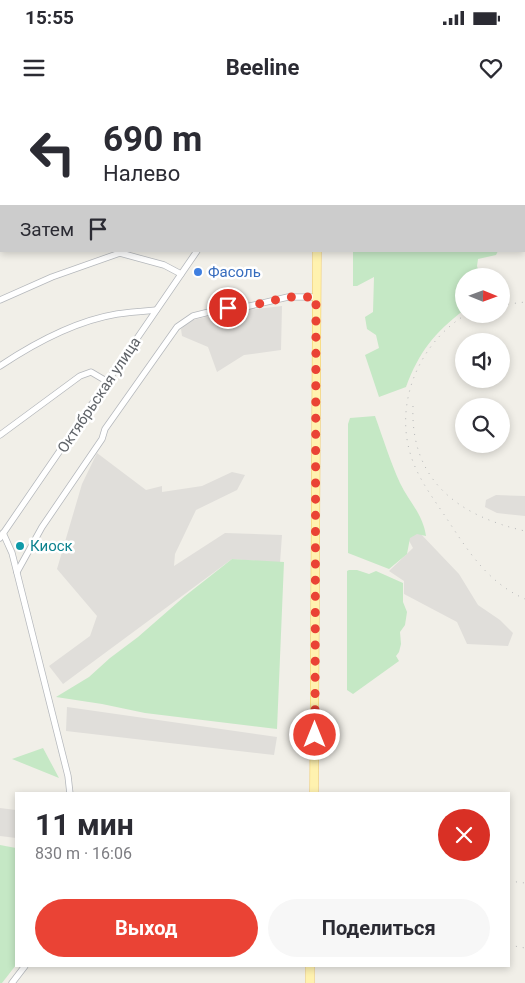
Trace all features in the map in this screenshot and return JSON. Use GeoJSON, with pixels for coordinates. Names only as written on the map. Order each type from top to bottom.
{"type":"FeatureCollection","features":[{"type":"Feature","properties":{"kind":"main road"},"geometry":{"type":"LineString","coordinates":[[314,792],[317,252]]}},
{"type":"Feature","properties":{"kind":"main road"},"geometry":{"type":"LineString","coordinates":[[310,967],[310,983]]}},
{"type":"Feature","properties":{"kind":"street","name":"Октябрьская улица"},"geometry":{"type":"LineString","coordinates":[[2,536],[196,252]]}},
{"type":"Feature","properties":{"kind":"street"},"geometry":{"type":"LineString","coordinates":[[0,300],[52,277],[120,253],[164,265],[181,274]]}},
{"type":"Feature","properties":{"kind":"street"},"geometry":{"type":"LineString","coordinates":[[17,572],[42,527],[102,439],[109,422],[177,327],[193,316],[213,311],[228,308],[237,309],[288,297],[316,297]]}},
{"type":"Feature","properties":{"kind":"street"},"geometry":{"type":"LineString","coordinates":[[0,366],[58,332],[117,314],[156,310]]}},
{"type":"Feature","properties":{"kind":"street"},"geometry":{"type":"LineString","coordinates":[[0,436],[80,376],[91,372],[108,382]]}},
{"type":"Feature","properties":{"kind":"street"},"geometry":{"type":"LineString","coordinates":[[2,536],[12,552],[68,776],[70,792]]}},
{"type":"Feature","properties":{"kind":"street"},"geometry":{"type":"LineString","coordinates":[[12,983],[24,967]]}},
{"type":"Feature","properties":{"kind":"shaded area"},"geometry":{"type":"Polygon","coordinates":[[[282,306],[281,350],[244,355],[217,372],[208,347],[182,336],[181,329],[189,321],[223,313],[282,306]]]}},
{"type":"Feature","properties":{"kind":"shaded area"},"geometry":{"type":"Polygon","coordinates":[[[97,453],[146,490],[162,486],[162,492],[202,486],[232,472],[245,475],[237,490],[196,510],[175,554],[174,566],[225,533],[282,535],[280,563],[232,559],[63,684],[49,666],[90,636],[97,616],[57,569],[82,484],[97,453]]]}},
{"type":"Feature","properties":{"kind":"shaded area"},"geometry":{"type":"Polygon","coordinates":[[[496,495],[525,496],[525,516],[497,513],[485,507],[486,500],[496,495]]]}},
{"type":"Feature","properties":{"kind":"shaded area"},"geometry":{"type":"Polygon","coordinates":[[[418,531],[459,574],[478,605],[500,620],[513,633],[508,646],[467,644],[457,622],[404,594],[404,581],[389,571],[413,548],[407,537],[418,531]]]}},
{"type":"Feature","properties":{"kind":"shaded area"},"geometry":{"type":"Polygon","coordinates":[[[67,707],[277,737],[274,755],[66,731],[67,707]]]}},
{"type":"Feature","properties":{"kind":"shaded area"},"geometry":{"type":"Polygon","coordinates":[[[0,808],[15,810],[15,838],[0,836],[0,808]]]}},
{"type":"Feature","properties":{"kind":"green space"},"geometry":{"type":"Polygon","coordinates":[[[353,252],[498,252],[496,255],[478,259],[478,268],[455,268],[455,318],[436,335],[422,353],[406,387],[379,397],[365,355],[379,348],[376,335],[367,329],[365,317],[373,312],[374,277],[357,286],[353,286],[353,252]]]}},
{"type":"Feature","properties":{"kind":"green space"},"geometry":{"type":"Polygon","coordinates":[[[375,416],[396,475],[422,521],[426,536],[417,534],[410,538],[407,554],[389,569],[348,553],[348,424],[350,418],[375,416]]]}},
{"type":"Feature","properties":{"kind":"green space"},"geometry":{"type":"Polygon","coordinates":[[[232,559],[284,562],[277,729],[145,713],[56,697],[89,677],[232,559]]]}},
{"type":"Feature","properties":{"kind":"green space"},"geometry":{"type":"Polygon","coordinates":[[[357,570],[369,574],[376,571],[403,583],[403,602],[407,612],[405,625],[400,632],[401,644],[399,652],[396,656],[399,661],[353,694],[347,690],[347,571],[357,570]]]}},
{"type":"Feature","properties":{"kind":"green space"},"geometry":{"type":"Polygon","coordinates":[[[43,748],[59,778],[12,759],[43,748]]]}},
{"type":"Feature","properties":{"kind":"green space"},"geometry":{"type":"Polygon","coordinates":[[[0,845],[15,848],[15,966],[0,983],[0,845]]]}},
{"type":"Feature","properties":{"kind":"railway"},"geometry":{"type":"LineString","coordinates":[[510,304],[525,302]]}},
{"type":"Feature","properties":{"kind":"railway"},"geometry":{"type":"LineString","coordinates":[[455,322],[435,341],[423,358],[414,377],[408,397],[406,418],[407,438],[412,459],[419,476],[429,492],[481,566],[501,585],[525,599]]}},
{"type":"Feature","properties":{"kind":"railway"},"geometry":{"type":"LineString","coordinates":[[413,406],[414,432],[420,455],[430,475],[443,491],[460,505],[479,516],[525,531]]}},
{"type":"Feature","properties":{"kind":"railway"},"geometry":{"type":"LineString","coordinates":[[510,881],[525,883]]}},
{"type":"Feature","properties":{"kind":"railway"},"geometry":{"type":"LineString","coordinates":[[510,945],[525,948]]}},
{"type":"Feature","properties":{"kind":"place","name":"Фасоль"},"geometry":{"type":"Point","coordinates":[198,272]}},
{"type":"Feature","properties":{"kind":"place","name":"Киоск"},"geometry":{"type":"Point","coordinates":[20,546]}},
{"type":"Feature","properties":{"kind":"route"},"geometry":{"type":"LineString","coordinates":[[228,308],[237,309],[288,297],[316,297],[315,735]]}}]}
